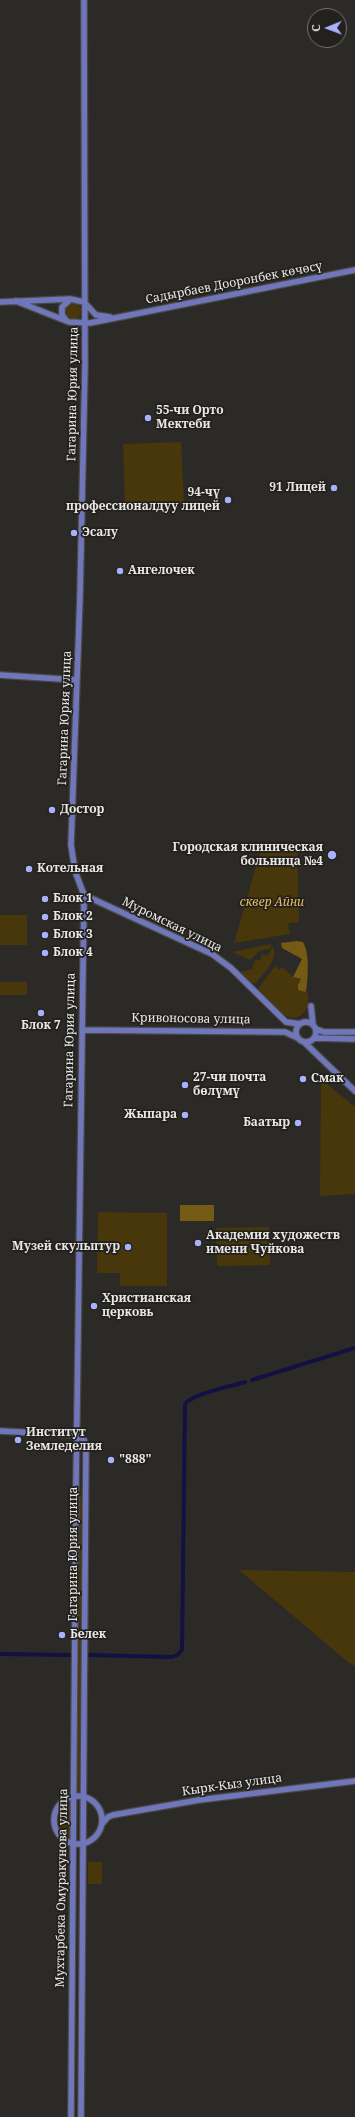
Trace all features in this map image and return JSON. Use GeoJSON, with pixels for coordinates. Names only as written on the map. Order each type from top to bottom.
{"type":"FeatureCollection","features":[{"type":"Feature","properties":{"kind":"main road","name":"Гагарина Юрия улица"},"geometry":{"type":"LineString","coordinates":[[75,1660],[84,895],[75,871],[71,845],[82,530],[84,323],[84,0]]}},
{"type":"Feature","properties":{"kind":"main road","name":"Садырбаев Дооронбек көчөсү"},"geometry":{"type":"LineString","coordinates":[[116,317],[355,270]]}},
{"type":"Feature","properties":{"kind":"main road"},"geometry":{"type":"LineString","coordinates":[[69,322],[62,315],[61,310],[64,303],[70,299]]}},
{"type":"Feature","properties":{"kind":"main road"},"geometry":{"type":"LineString","coordinates":[[0,302],[70,299],[84,302],[96,315],[116,317]]}},
{"type":"Feature","properties":{"kind":"main road"},"geometry":{"type":"LineString","coordinates":[[16,301],[69,322],[90,323],[116,317]]}},
{"type":"Feature","properties":{"kind":"main road"},"geometry":{"type":"LineString","coordinates":[[0,675],[77,680]]}},
{"type":"Feature","properties":{"kind":"main road","name":"Муромская улица"},"geometry":{"type":"LineString","coordinates":[[84,895],[212,954],[231,968],[286,1022]]}},
{"type":"Feature","properties":{"kind":"main road"},"geometry":{"type":"LineString","coordinates":[[320,1056],[314,1039],[315,1027],[311,1006],[302,1023],[296,1030],[298,1038],[320,1056],[355,1091]]}},
{"type":"Feature","properties":{"kind":"main road"},"geometry":{"type":"LineString","coordinates":[[285,1032],[288,1028],[286,1022],[302,1023],[315,1027],[324,1032],[355,1032]]}},
{"type":"Feature","properties":{"kind":"main road","name":"Кривоносова улица"},"geometry":{"type":"LineString","coordinates":[[82,1030],[285,1032],[298,1038]]}},
{"type":"Feature","properties":{"kind":"main road"},"geometry":{"type":"LineString","coordinates":[[304,1042],[314,1039],[355,1039]]}},
{"type":"Feature","properties":{"kind":"main road"},"geometry":{"type":"LineString","coordinates":[[0,1431],[77,1435]]}},
{"type":"Feature","properties":{"kind":"main road","name":"Гагарина Юрия улица"},"geometry":{"type":"LineString","coordinates":[[77,1435],[84,1440],[86,1446],[84,1677]]}},
{"type":"Feature","properties":{"kind":"main road"},"geometry":{"type":"LineString","coordinates":[[76,1485],[86,1484]]}},
{"type":"Feature","properties":{"kind":"main road","name":"Мухтарбека Омуракунова улица"},"geometry":{"type":"LineString","coordinates":[[71,2117],[75,1660]]}},
{"type":"Feature","properties":{"kind":"main road","name":"Мухтарбека Омуракунова улица"},"geometry":{"type":"LineString","coordinates":[[81,2117],[84,1677]]}},
{"type":"Feature","properties":{"kind":"main road","name":"Кырк-Кыз улица"},"geometry":{"type":"LineString","coordinates":[[83,1844],[95,1838],[102,1824],[108,1817],[113,1815],[207,1799],[355,1781]]}},
{"type":"Feature","properties":{"kind":"main road"},"geometry":{"type":"LineString","coordinates":[[83,1844],[74,1844],[66,1841],[59,1836],[55,1828],[54,1819],[56,1810],[62,1802],[74,1797],[83,1797],[92,1801],[99,1809],[113,1815]]}},
{"type":"Feature","properties":{"kind":"main road"},"geometry":{"type":"LineString","coordinates":[[99,1809],[102,1824]]}},
{"type":"Feature","properties":{"kind":"green space"},"geometry":{"type":"Polygon","coordinates":[[[72,302],[78,305],[81,311],[78,317],[72,320],[66,317],[63,311],[66,305],[72,302]]]}},
{"type":"Feature","properties":{"kind":"green space"},"geometry":{"type":"Polygon","coordinates":[[[181,442],[184,504],[125,506],[123,444],[181,442]]]}},
{"type":"Feature","properties":{"kind":"green space","name":"сквер Айни"},"geometry":{"type":"Polygon","coordinates":[[[297,851],[299,922],[288,923],[290,934],[234,943],[260,853],[297,851]]]}},
{"type":"Feature","properties":{"kind":"green space"},"geometry":{"type":"Polygon","coordinates":[[[0,915],[27,915],[27,945],[0,945],[0,915]]]}},
{"type":"Feature","properties":{"kind":"green space"},"geometry":{"type":"Polygon","coordinates":[[[270,944],[272,946],[269,949],[259,951],[250,960],[232,952],[270,944]]]}},
{"type":"Feature","properties":{"kind":"green space"},"geometry":{"type":"Polygon","coordinates":[[[273,947],[274,956],[269,966],[256,983],[251,983],[241,972],[252,969],[256,959],[259,961],[262,957],[260,954],[267,956],[273,947]]]}},
{"type":"Feature","properties":{"kind":"green space"},"geometry":{"type":"Polygon","coordinates":[[[275,966],[279,970],[282,967],[293,977],[301,979],[304,992],[308,993],[308,1003],[305,1011],[300,1016],[295,1018],[283,1014],[258,989],[275,966]]]}},
{"type":"Feature","properties":{"kind":"green space"},"geometry":{"type":"Polygon","coordinates":[[[0,982],[27,982],[27,995],[0,995],[0,982]]]}},
{"type":"Feature","properties":{"kind":"green space"},"geometry":{"type":"Polygon","coordinates":[[[321,1079],[355,1107],[355,1194],[320,1196],[321,1079]]]}},
{"type":"Feature","properties":{"kind":"green space"},"geometry":{"type":"Polygon","coordinates":[[[98,1212],[167,1213],[167,1286],[120,1286],[120,1273],[97,1273],[98,1212]]]}},
{"type":"Feature","properties":{"kind":"green space"},"geometry":{"type":"Polygon","coordinates":[[[269,1227],[270,1265],[217,1266],[216,1228],[269,1227]]]}},
{"type":"Feature","properties":{"kind":"green space"},"geometry":{"type":"Polygon","coordinates":[[[80,1491],[84,1493],[82,1616],[79,1625],[80,1491]]]}},
{"type":"Feature","properties":{"kind":"green space"},"geometry":{"type":"Polygon","coordinates":[[[239,1570],[355,1572],[355,1666],[348,1662],[239,1570]]]}},
{"type":"Feature","properties":{"kind":"green space"},"geometry":{"type":"Polygon","coordinates":[[[79,1636],[82,1645],[79,1792],[76,1791],[77,1648],[79,1636]]]}},
{"type":"Feature","properties":{"kind":"green space"},"geometry":{"type":"Polygon","coordinates":[[[71,1800],[70,1840],[60,1831],[57,1820],[61,1809],[71,1800]]]}},
{"type":"Feature","properties":{"kind":"green space"},"geometry":{"type":"Polygon","coordinates":[[[88,1862],[102,1862],[102,1884],[88,1884],[88,1862]]]}},
{"type":"Feature","properties":{"kind":"shaded area"},"geometry":{"type":"Polygon","coordinates":[[[297,941],[303,942],[307,953],[308,973],[306,992],[298,990],[298,985],[301,979],[293,977],[302,959],[282,948],[281,943],[297,941]]]}},
{"type":"Feature","properties":{"kind":"shaded area"},"geometry":{"type":"Polygon","coordinates":[[[180,1205],[214,1205],[214,1221],[180,1221],[180,1205]]]}},
{"type":"Feature","properties":{"kind":"waterway"},"geometry":{"type":"LineString","coordinates":[[252,1380],[355,1348]]}},
{"type":"Feature","properties":{"kind":"waterway"},"geometry":{"type":"LineString","coordinates":[[89,1655],[172,1657],[177,1655],[182,1650],[185,1404],[190,1400],[204,1394],[245,1382]]}},
{"type":"Feature","properties":{"kind":"waterway"},"geometry":{"type":"LineString","coordinates":[[0,1654],[72,1655]]}},
{"type":"Feature","properties":{"kind":"place","name":"55-чи Орто Мектеби"},"geometry":{"type":"Point","coordinates":[148,418]}},
{"type":"Feature","properties":{"kind":"place","name":"91 Лицей"},"geometry":{"type":"Point","coordinates":[334,488]}},
{"type":"Feature","properties":{"kind":"place","name":"94-чү профессионалдуу лицей"},"geometry":{"type":"Point","coordinates":[228,500]}},
{"type":"Feature","properties":{"kind":"place","name":"Эсалу"},"geometry":{"type":"Point","coordinates":[74,533]}},
{"type":"Feature","properties":{"kind":"place","name":"Ангелочек"},"geometry":{"type":"Point","coordinates":[120,571]}},
{"type":"Feature","properties":{"kind":"place","name":"Достор"},"geometry":{"type":"Point","coordinates":[52,810]}},
{"type":"Feature","properties":{"kind":"place","name":"Городская клиническая больница №4"},"geometry":{"type":"Point","coordinates":[332,855]}},
{"type":"Feature","properties":{"kind":"place","name":"Котельная"},"geometry":{"type":"Point","coordinates":[29,869]}},
{"type":"Feature","properties":{"kind":"place","name":"Блок 1"},"geometry":{"type":"Point","coordinates":[45,899]}},
{"type":"Feature","properties":{"kind":"place","name":"Блок 2"},"geometry":{"type":"Point","coordinates":[45,917]}},
{"type":"Feature","properties":{"kind":"place","name":"Блок 3"},"geometry":{"type":"Point","coordinates":[45,935]}},
{"type":"Feature","properties":{"kind":"place","name":"Блок 4"},"geometry":{"type":"Point","coordinates":[45,953]}},
{"type":"Feature","properties":{"kind":"place","name":"Блок 7"},"geometry":{"type":"Point","coordinates":[41,1013]}},
{"type":"Feature","properties":{"kind":"place","name":"Смак"},"geometry":{"type":"Point","coordinates":[303,1079]}},
{"type":"Feature","properties":{"kind":"place","name":"27-чи почта бөлүмү"},"geometry":{"type":"Point","coordinates":[185,1085]}},
{"type":"Feature","properties":{"kind":"place","name":"Жыпара"},"geometry":{"type":"Point","coordinates":[185,1115]}},
{"type":"Feature","properties":{"kind":"place","name":"Баатыр"},"geometry":{"type":"Point","coordinates":[298,1123]}},
{"type":"Feature","properties":{"kind":"place","name":"Академия художеств имени Чуйкова"},"geometry":{"type":"Point","coordinates":[198,1243]}},
{"type":"Feature","properties":{"kind":"place","name":"Музей скульптур"},"geometry":{"type":"Point","coordinates":[128,1247]}},
{"type":"Feature","properties":{"kind":"place","name":"Христианская церковь"},"geometry":{"type":"Point","coordinates":[94,1306]}},
{"type":"Feature","properties":{"kind":"place","name":"Институт Земледелия"},"geometry":{"type":"Point","coordinates":[18,1440]}},
{"type":"Feature","properties":{"kind":"place","name":"\"888\""},"geometry":{"type":"Point","coordinates":[111,1460]}},
{"type":"Feature","properties":{"kind":"place","name":"Белек"},"geometry":{"type":"Point","coordinates":[62,1635]}}]}
